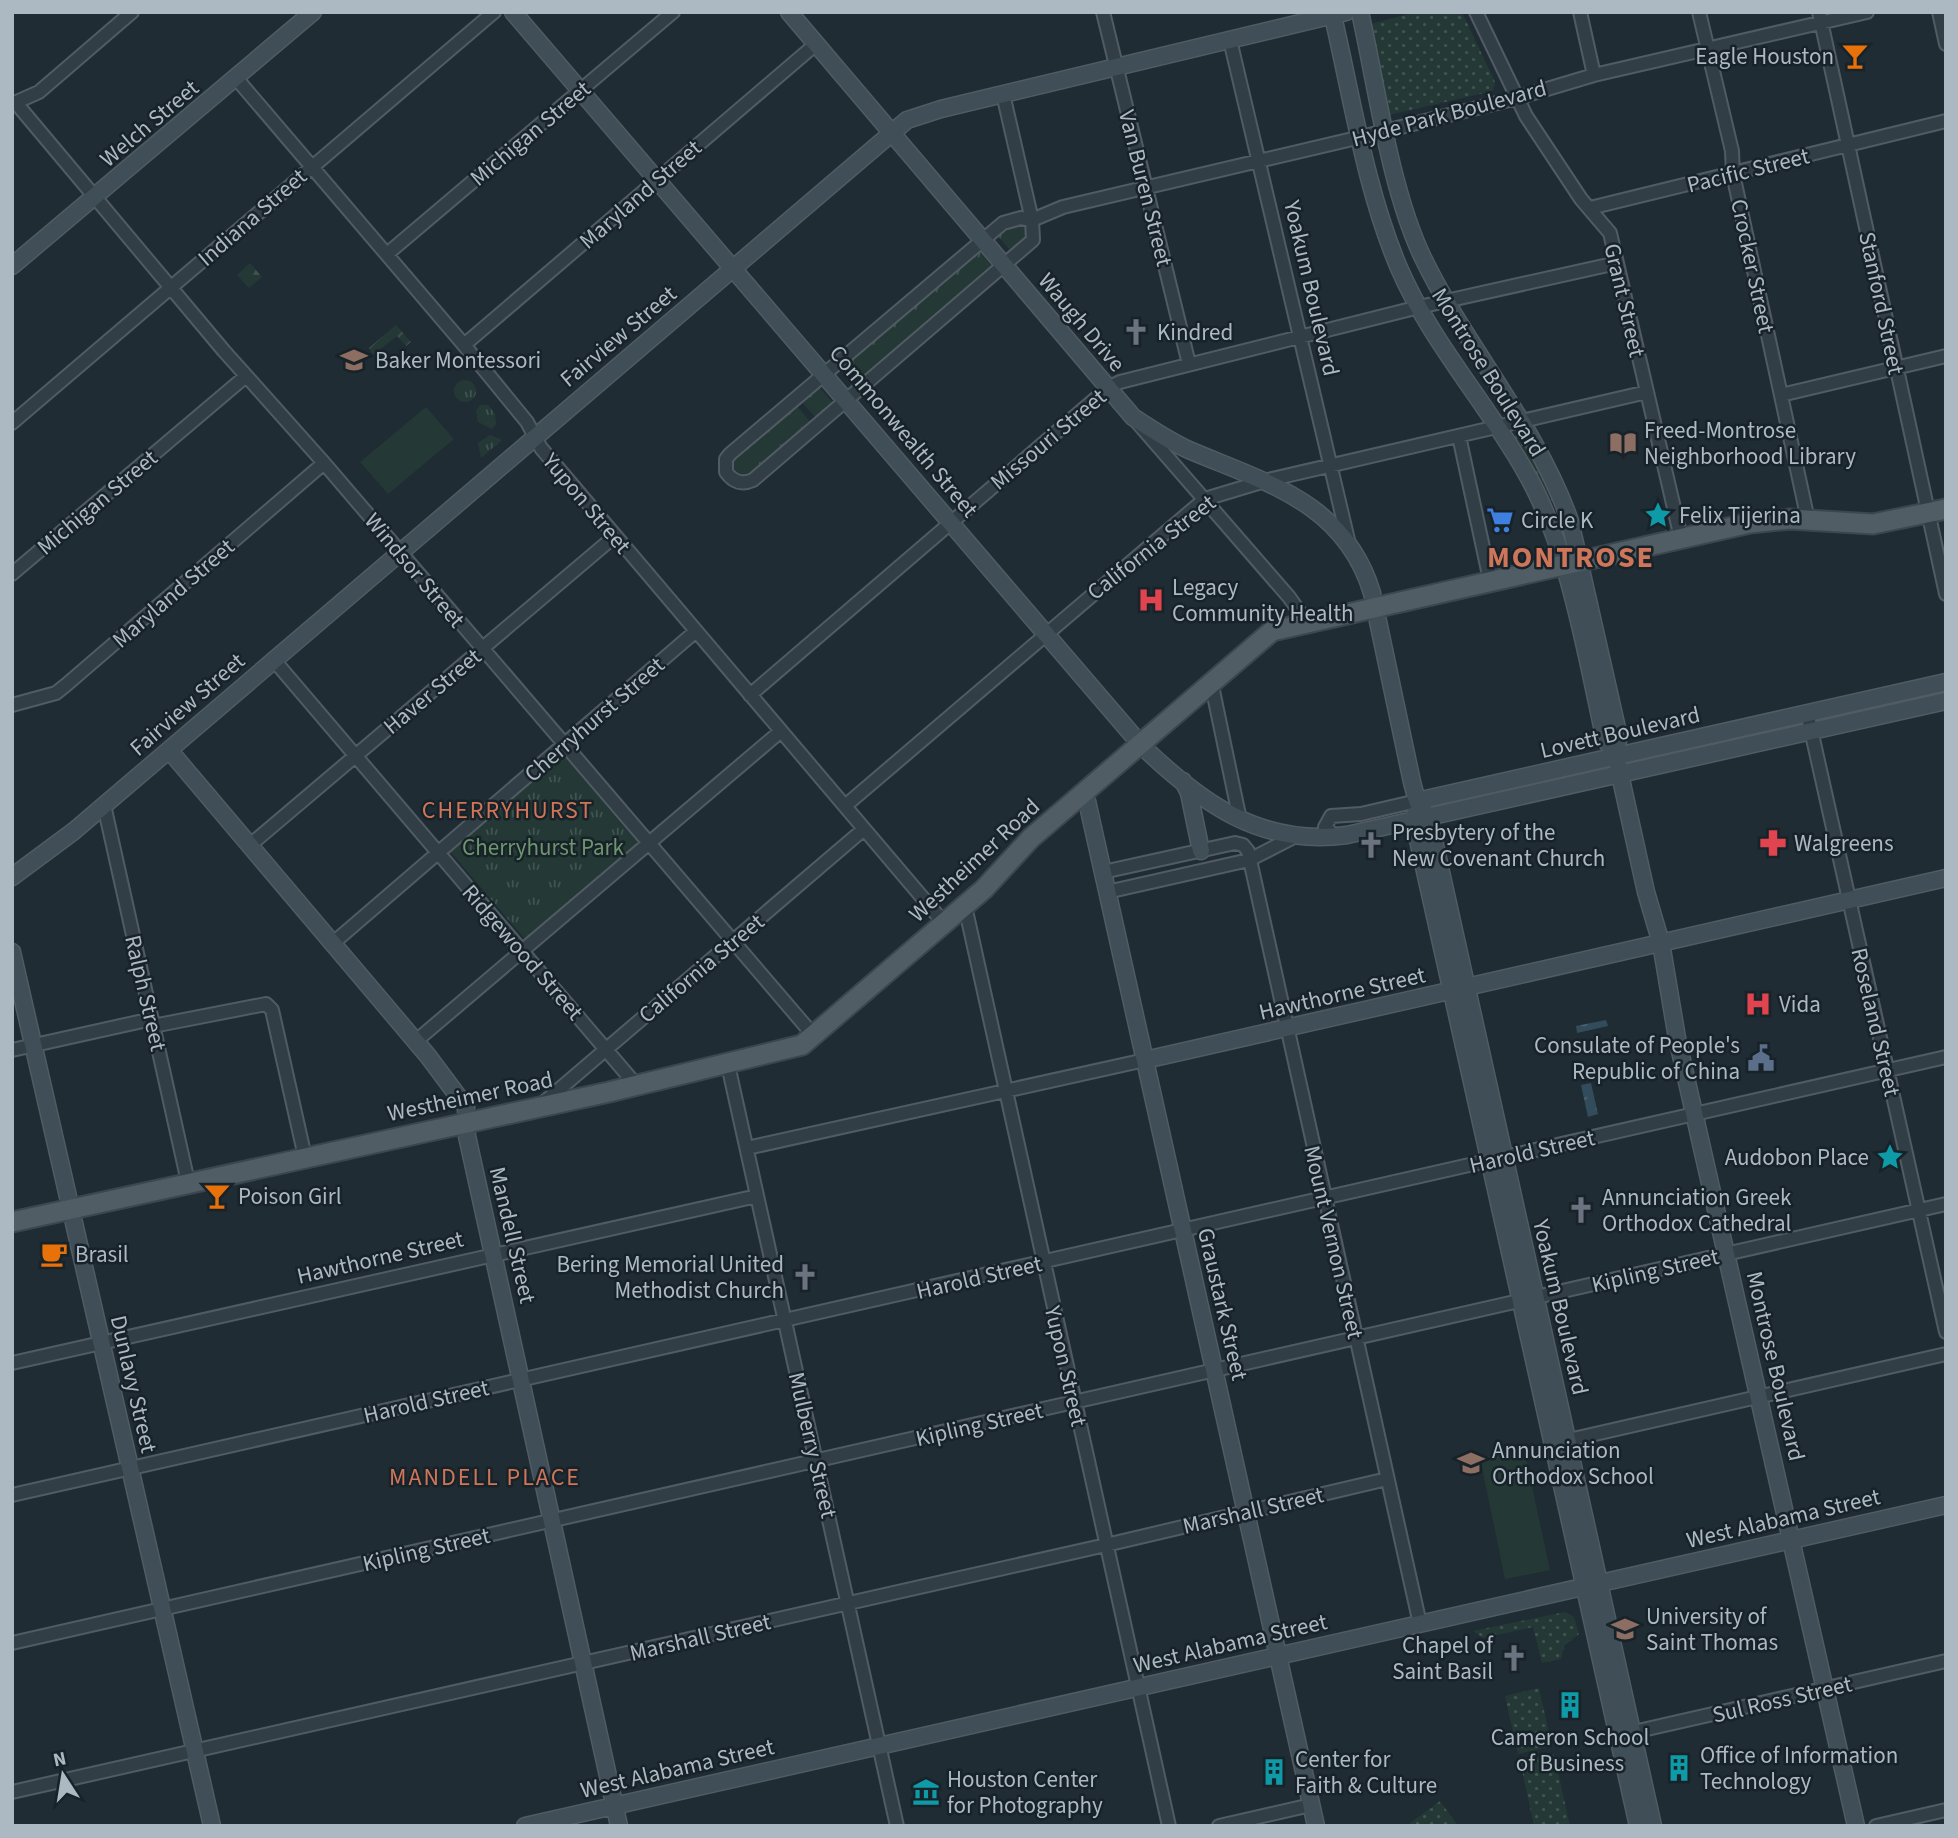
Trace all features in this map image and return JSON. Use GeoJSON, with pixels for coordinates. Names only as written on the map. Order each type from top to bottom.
{"type":"FeatureCollection","features":[{"type":"Feature","properties":{"kind":"main road","name":"Westheimer Road"},"geometry":{"type":"LineString","coordinates":[[12,1222],[787,1051],[814,1037],[965,906],[1031,838],[1272,631],[1571,561],[1769,520],[1808,520],[1856,525],[1937,511]]}},
{"type":"Feature","properties":{"kind":"street"},"geometry":{"type":"LineString","coordinates":[[14,103],[39,92],[132,12]]}},
{"type":"Feature","properties":{"kind":"street","name":"Welch Street"},"geometry":{"type":"LineString","coordinates":[[12,265],[97,197],[313,12]]}},
{"type":"Feature","properties":{"kind":"street","name":"Indiana Street"},"geometry":{"type":"LineString","coordinates":[[12,423],[494,12]]}},
{"type":"Feature","properties":{"kind":"street","name":"Commonwealth Street"},"geometry":{"type":"LineString","coordinates":[[513,12],[1141,745],[1183,781],[1240,820],[1292,838]]}},
{"type":"Feature","properties":{"kind":"street","name":"Michigan Street"},"geometry":{"type":"LineString","coordinates":[[387,254],[673,12]]}},
{"type":"Feature","properties":{"kind":"street","name":"Waugh Drive"},"geometry":{"type":"LineString","coordinates":[[789,12],[1133,417],[1190,450],[1268,480],[1307,504],[1350,547],[1370,586],[1375,606]]}},
{"type":"Feature","properties":{"kind":"street","name":"Van Buren Street"},"geometry":{"type":"LineString","coordinates":[[1103,12],[1189,364]]}},
{"type":"Feature","properties":{"kind":"street","name":"Montrose Boulevard"},"geometry":{"type":"LineString","coordinates":[[1360,12],[1405,214],[1445,302],[1524,421],[1559,491],[1605,740],[1615,755],[1661,943],[1677,1038],[1856,1826]]}},
{"type":"Feature","properties":{"kind":"street","name":"Grant Street"},"geometry":{"type":"LineString","coordinates":[[1476,12],[1517,98],[1551,156],[1610,233],[1681,538]]}},
{"type":"Feature","properties":{"kind":"street"},"geometry":{"type":"LineString","coordinates":[[1580,12],[1594,75]]}},
{"type":"Feature","properties":{"kind":"street","name":"Crocker Street"},"geometry":{"type":"LineString","coordinates":[[1699,12],[1732,151],[1733,174],[1808,520]]}},
{"type":"Feature","properties":{"kind":"street","name":"Hyde Park Boulevard"},"geometry":{"type":"LineString","coordinates":[[1032,220],[1033,240],[753,480],[741,482],[730,477],[725,466],[730,454],[1003,223],[1021,218],[1032,220],[1063,207],[1386,131],[1820,18],[1867,12]]}},
{"type":"Feature","properties":{"kind":"street"},"geometry":{"type":"LineString","coordinates":[[1938,12],[1946,44]]}},
{"type":"Feature","properties":{"kind":"street","name":"Fairview Street"},"geometry":{"type":"LineString","coordinates":[[12,877],[169,750],[891,132],[921,114],[1337,13]]}},
{"type":"Feature","properties":{"kind":"street","name":"Montrose Boulevard"},"geometry":{"type":"LineString","coordinates":[[1337,13],[1361,137],[1385,232],[1419,307],[1526,472],[1571,561]]}},
{"type":"Feature","properties":{"kind":"street","name":"Stanford Street"},"geometry":{"type":"LineString","coordinates":[[1820,18],[1895,368],[1937,511],[1946,594]]}},
{"type":"Feature","properties":{"kind":"street","name":"Yoakum Boulevard"},"geometry":{"type":"LineString","coordinates":[[1230,40],[1350,547]]}},
{"type":"Feature","properties":{"kind":"street","name":"Maryland Street"},"geometry":{"type":"LineString","coordinates":[[464,345],[816,44]]}},
{"type":"Feature","properties":{"kind":"street","name":"Yupon Street"},"geometry":{"type":"LineString","coordinates":[[236,78],[464,345],[527,422],[541,448],[944,923]]}},
{"type":"Feature","properties":{"kind":"street"},"geometry":{"type":"LineString","coordinates":[[1003,94],[1032,220]]}},
{"type":"Feature","properties":{"kind":"street","name":"Windsor Street"},"geometry":{"type":"LineString","coordinates":[[14,103],[814,1037]]}},
{"type":"Feature","properties":{"kind":"street","name":"Pacific Street"},"geometry":{"type":"LineString","coordinates":[[1590,208],[1946,121]]}},
{"type":"Feature","properties":{"kind":"street","name":"Missouri Street"},"geometry":{"type":"LineString","coordinates":[[750,695],[1108,388],[1123,380],[1419,307],[1617,263]]}},
{"type":"Feature","properties":{"kind":"street"},"geometry":{"type":"LineString","coordinates":[[1781,395],[1946,356]]}},
{"type":"Feature","properties":{"kind":"street","name":"Michigan Street"},"geometry":{"type":"LineString","coordinates":[[12,574],[246,376]]}},
{"type":"Feature","properties":{"kind":"street","name":"California Street"},"geometry":{"type":"LineString","coordinates":[[845,806],[1205,499],[1268,480],[1647,392]]}},
{"type":"Feature","properties":{"kind":"street"},"geometry":{"type":"LineString","coordinates":[[1133,417],[1164,456],[1205,499],[1289,597],[1306,621]]}},
{"type":"Feature","properties":{"kind":"street"},"geometry":{"type":"LineString","coordinates":[[1459,436],[1490,580]]}},
{"type":"Feature","properties":{"kind":"street","name":"Maryland Street"},"geometry":{"type":"LineString","coordinates":[[12,705],[56,693],[324,463]]}},
{"type":"Feature","properties":{"kind":"street","name":"Haver Street"},"geometry":{"type":"LineString","coordinates":[[249,846],[615,536]]}},
{"type":"Feature","properties":{"kind":"street","name":"Yoakum Boulevard"},"geometry":{"type":"LineString","coordinates":[[1375,606],[1625,1734],[1653,1826]]}},
{"type":"Feature","properties":{"kind":"street","name":"Cherryhurst Street"},"geometry":{"type":"LineString","coordinates":[[332,944],[696,631]]}},
{"type":"Feature","properties":{"kind":"street","name":"Ridgewood Street"},"geometry":{"type":"LineString","coordinates":[[273,659],[637,1086]]}},
{"type":"Feature","properties":{"kind":"street"},"geometry":{"type":"LineString","coordinates":[[1211,681],[1240,820]]}},
{"type":"Feature","properties":{"kind":"street","name":"Lovett Boulevard"},"geometry":{"type":"LineString","coordinates":[[1336,837],[1325,827],[1326,819],[1331,816],[1361,814],[1946,682]]}},
{"type":"Feature","properties":{"kind":"street","name":"Lovett Boulevard"},"geometry":{"type":"LineString","coordinates":[[1107,892],[1250,860],[1292,838],[1336,837],[1422,820],[1946,701]]}},
{"type":"Feature","properties":{"kind":"street","name":"Roseland Street"},"geometry":{"type":"LineString","coordinates":[[1807,712],[1946,1332]]}},
{"type":"Feature","properties":{"kind":"street"},"geometry":{"type":"LineString","coordinates":[[416,1041],[781,731]]}},
{"type":"Feature","properties":{"kind":"street","name":"Mandell Street"},"geometry":{"type":"LineString","coordinates":[[169,750],[416,1041],[466,1107],[494,1255],[586,1662],[619,1826]]}},
{"type":"Feature","properties":{"kind":"street"},"geometry":{"type":"LineString","coordinates":[[1183,781],[1189,793],[1201,851]]}},
{"type":"Feature","properties":{"kind":"street","name":"Graustark Street"},"geometry":{"type":"LineString","coordinates":[[1085,792],[1316,1826]]}},
{"type":"Feature","properties":{"kind":"street","name":"Ralph Street"},"geometry":{"type":"LineString","coordinates":[[104,805],[188,1182]]}},
{"type":"Feature","properties":{"kind":"street","name":"California Street"},"geometry":{"type":"LineString","coordinates":[[538,1107],[864,829]]}},
{"type":"Feature","properties":{"kind":"street"},"geometry":{"type":"LineString","coordinates":[[1103,872],[1235,843],[1243,845],[1250,860]]}},
{"type":"Feature","properties":{"kind":"street","name":"Mount Vernon Street"},"geometry":{"type":"LineString","coordinates":[[1250,860],[1420,1624]]}},
{"type":"Feature","properties":{"kind":"street","name":"Hawthorne Street"},"geometry":{"type":"LineString","coordinates":[[747,1148],[1287,1029],[1946,878]]}},
{"type":"Feature","properties":{"kind":"street","name":"Yupon Street"},"geometry":{"type":"LineString","coordinates":[[965,906],[1169,1826]]}},
{"type":"Feature","properties":{"kind":"street","name":"Dunlavy Street"},"geometry":{"type":"LineString","coordinates":[[12,952],[212,1826]]}},
{"type":"Feature","properties":{"kind":"street"},"geometry":{"type":"LineString","coordinates":[[12,1050],[260,1003],[272,1010],[304,1157]]}},
{"type":"Feature","properties":{"kind":"street","name":"Harold Street"},"geometry":{"type":"LineString","coordinates":[[12,1495],[1946,1057]]}},
{"type":"Feature","properties":{"kind":"street","name":"Mulberry Street"},"geometry":{"type":"LineString","coordinates":[[728,1065],[897,1826]]}},
{"type":"Feature","properties":{"kind":"street","name":"Hawthorne Street"},"geometry":{"type":"LineString","coordinates":[[12,1363],[757,1196]]}},
{"type":"Feature","properties":{"kind":"street","name":"Kipling Street"},"geometry":{"type":"LineString","coordinates":[[12,1643],[1946,1205]]}},
{"type":"Feature","properties":{"kind":"street"},"geometry":{"type":"LineString","coordinates":[[1560,1442],[1946,1354]]}},
{"type":"Feature","properties":{"kind":"street","name":"Marshall Street"},"geometry":{"type":"LineString","coordinates":[[12,1792],[1387,1479]]}},
{"type":"Feature","properties":{"kind":"street","name":"West Alabama Street"},"geometry":{"type":"LineString","coordinates":[[525,1826],[1946,1505]]}},
{"type":"Feature","properties":{"kind":"street","name":"Sul Ross Street"},"geometry":{"type":"LineString","coordinates":[[1625,1734],[1946,1661]]}},
{"type":"Feature","properties":{"kind":"street","name":"Yoakum Boulevard"},"geometry":{"type":"LineString","coordinates":[[1625,1734],[1638,1826]]}},
{"type":"Feature","properties":{"kind":"street"},"geometry":{"type":"LineString","coordinates":[[1219,1826],[1311,1805]]}},
{"type":"Feature","properties":{"kind":"street"},"geometry":{"type":"LineString","coordinates":[[1876,1826],[1946,1810]]}},
{"type":"Feature","properties":{"kind":"green space"},"geometry":{"type":"Polygon","coordinates":[[[1415,12],[1462,12],[1495,82],[1493,91],[1389,115],[1368,25],[1415,12]]]}},
{"type":"Feature","properties":{"kind":"green space"},"geometry":{"type":"Polygon","coordinates":[[[1022,222],[1028,227],[1029,236],[1011,251],[996,234],[1005,226],[1022,222]]]}},
{"type":"Feature","properties":{"kind":"green space"},"geometry":{"type":"Polygon","coordinates":[[[978,250],[992,267],[855,384],[840,367],[978,250]]]}},
{"type":"Feature","properties":{"kind":"green space"},"geometry":{"type":"Polygon","coordinates":[[[250,263],[262,277],[249,288],[237,275],[250,263]]]}},
{"type":"Feature","properties":{"kind":"green space"},"geometry":{"type":"Polygon","coordinates":[[[396,325],[411,342],[406,346],[397,336],[373,355],[369,348],[396,325]]]}},
{"type":"Feature","properties":{"kind":"green space"},"geometry":{"type":"Polygon","coordinates":[[[465,380],[473,383],[476,391],[473,399],[465,402],[457,399],[454,391],[457,383],[465,380]]]}},
{"type":"Feature","properties":{"kind":"green space"},"geometry":{"type":"Polygon","coordinates":[[[818,386],[833,403],[816,418],[801,401],[818,386]]]}},
{"type":"Feature","properties":{"kind":"green space"},"geometry":{"type":"Polygon","coordinates":[[[480,405],[488,405],[495,414],[496,424],[492,429],[478,422],[476,411],[480,405]]]}},
{"type":"Feature","properties":{"kind":"green space"},"geometry":{"type":"Polygon","coordinates":[[[796,405],[811,423],[748,476],[741,478],[731,470],[733,458],[796,405]]]}},
{"type":"Feature","properties":{"kind":"green space"},"geometry":{"type":"Polygon","coordinates":[[[426,407],[454,439],[388,494],[360,462],[426,407]]]}},
{"type":"Feature","properties":{"kind":"green space"},"geometry":{"type":"Polygon","coordinates":[[[1515,434],[1525,439],[1558,502],[1553,504],[1525,461],[1516,443],[1515,434]]]}},
{"type":"Feature","properties":{"kind":"green space"},"geometry":{"type":"Polygon","coordinates":[[[490,435],[502,440],[481,458],[478,443],[490,435]]]}},
{"type":"Feature","properties":{"kind":"green space","name":"Cherryhurst Park"},"geometry":{"type":"Polygon","coordinates":[[[562,754],[638,843],[525,939],[449,850],[562,754]]]}},
{"type":"Feature","properties":{"kind":"green space"},"geometry":{"type":"Polygon","coordinates":[[[544,804],[567,831],[555,842],[532,814],[544,804]]]}},
{"type":"Feature","properties":{"kind":"green space"},"geometry":{"type":"Polygon","coordinates":[[[1524,1449],[1550,1570],[1505,1579],[1480,1458],[1524,1449]]]}},
{"type":"Feature","properties":{"kind":"green space"},"geometry":{"type":"Polygon","coordinates":[[[1565,1612],[1574,1617],[1579,1634],[1564,1646],[1561,1659],[1542,1663],[1533,1627],[1483,1638],[1473,1631],[1565,1612]]]}},
{"type":"Feature","properties":{"kind":"green space"},"geometry":{"type":"Polygon","coordinates":[[[1539,1688],[1552,1746],[1518,1754],[1505,1696],[1539,1688]]]}},
{"type":"Feature","properties":{"kind":"green space"},"geometry":{"type":"Polygon","coordinates":[[[1554,1754],[1570,1826],[1534,1826],[1520,1761],[1554,1754]]]}},
{"type":"Feature","properties":{"kind":"green space"},"geometry":{"type":"Polygon","coordinates":[[[1440,1801],[1458,1826],[1406,1826],[1440,1801]]]}},
{"type":"Feature","properties":{"kind":"water"},"geometry":{"type":"Polygon","coordinates":[[[1606,1020],[1608,1026],[1577,1033],[1576,1026],[1606,1020]]]}},
{"type":"Feature","properties":{"kind":"water"},"geometry":{"type":"Polygon","coordinates":[[[1591,1083],[1598,1114],[1588,1117],[1581,1085],[1591,1083]]]}},
{"type":"Feature","properties":{"kind":"place","name":"Eagle Houston"},"geometry":{"type":"Point","coordinates":[1855,56]}},
{"type":"Feature","properties":{"kind":"place","name":"Kindred"},"geometry":{"type":"Point","coordinates":[1136,332]}},
{"type":"Feature","properties":{"kind":"place","name":"Baker Montessori"},"geometry":{"type":"Point","coordinates":[354,360]}},
{"type":"Feature","properties":{"kind":"place","name":"Freed-Montrose Neighborhood Library"},"geometry":{"type":"Point","coordinates":[1623,443]}},
{"type":"Feature","properties":{"kind":"place","name":"Felix Tijerina"},"geometry":{"type":"Point","coordinates":[1658,515]}},
{"type":"Feature","properties":{"kind":"place","name":"Circle K"},"geometry":{"type":"Point","coordinates":[1500,520]}},
{"type":"Feature","properties":{"kind":"place","name":"Legacy Community Health"},"geometry":{"type":"Point","coordinates":[1151,600]}},
{"type":"Feature","properties":{"kind":"place","name":"Walgreens"},"geometry":{"type":"Point","coordinates":[1773,843]}},
{"type":"Feature","properties":{"kind":"place","name":"Presbytery of the New Covenant Church"},"geometry":{"type":"Point","coordinates":[1371,845]}},
{"type":"Feature","properties":{"kind":"place","name":"Vida"},"geometry":{"type":"Point","coordinates":[1758,1004]}},
{"type":"Feature","properties":{"kind":"place","name":"Consulate of People's Republic of China"},"geometry":{"type":"Point","coordinates":[1761,1058]}},
{"type":"Feature","properties":{"kind":"place","name":"Audobon Place"},"geometry":{"type":"Point","coordinates":[1890,1157]}},
{"type":"Feature","properties":{"kind":"place","name":"Poison Girl"},"geometry":{"type":"Point","coordinates":[217,1196]}},
{"type":"Feature","properties":{"kind":"place","name":"Annunciation Greek Orthodox Cathedral"},"geometry":{"type":"Point","coordinates":[1581,1210]}},
{"type":"Feature","properties":{"kind":"place","name":"Brasil"},"geometry":{"type":"Point","coordinates":[54,1254]}},
{"type":"Feature","properties":{"kind":"place","name":"Bering Memorial United Methodist Church"},"geometry":{"type":"Point","coordinates":[805,1277]}},
{"type":"Feature","properties":{"kind":"place","name":"Annunciation Orthodox School"},"geometry":{"type":"Point","coordinates":[1471,1463]}},
{"type":"Feature","properties":{"kind":"place","name":"University of Saint Thomas"},"geometry":{"type":"Point","coordinates":[1625,1629]}},
{"type":"Feature","properties":{"kind":"place","name":"Chapel of Saint Basil"},"geometry":{"type":"Point","coordinates":[1514,1658]}},
{"type":"Feature","properties":{"kind":"place","name":"Cameron School of Business"},"geometry":{"type":"Point","coordinates":[1570,1705]}},
{"type":"Feature","properties":{"kind":"place","name":"Office of Information Technology"},"geometry":{"type":"Point","coordinates":[1679,1768]}},
{"type":"Feature","properties":{"kind":"place","name":"Center for Faith & Culture"},"geometry":{"type":"Point","coordinates":[1274,1772]}},
{"type":"Feature","properties":{"kind":"place","name":"Houston Center for Photography"},"geometry":{"type":"Point","coordinates":[926,1792]}},
{"type":"Feature","properties":{"kind":"district","name":"MONTROSE"},"geometry":{"type":"Point","coordinates":[1571,557]}},
{"type":"Feature","properties":{"kind":"district","name":"CHERRYHURST"},"geometry":{"type":"Point","coordinates":[508,810]}},
{"type":"Feature","properties":{"kind":"district","name":"MANDELL PLACE"},"geometry":{"type":"Point","coordinates":[485,1477]}}]}
